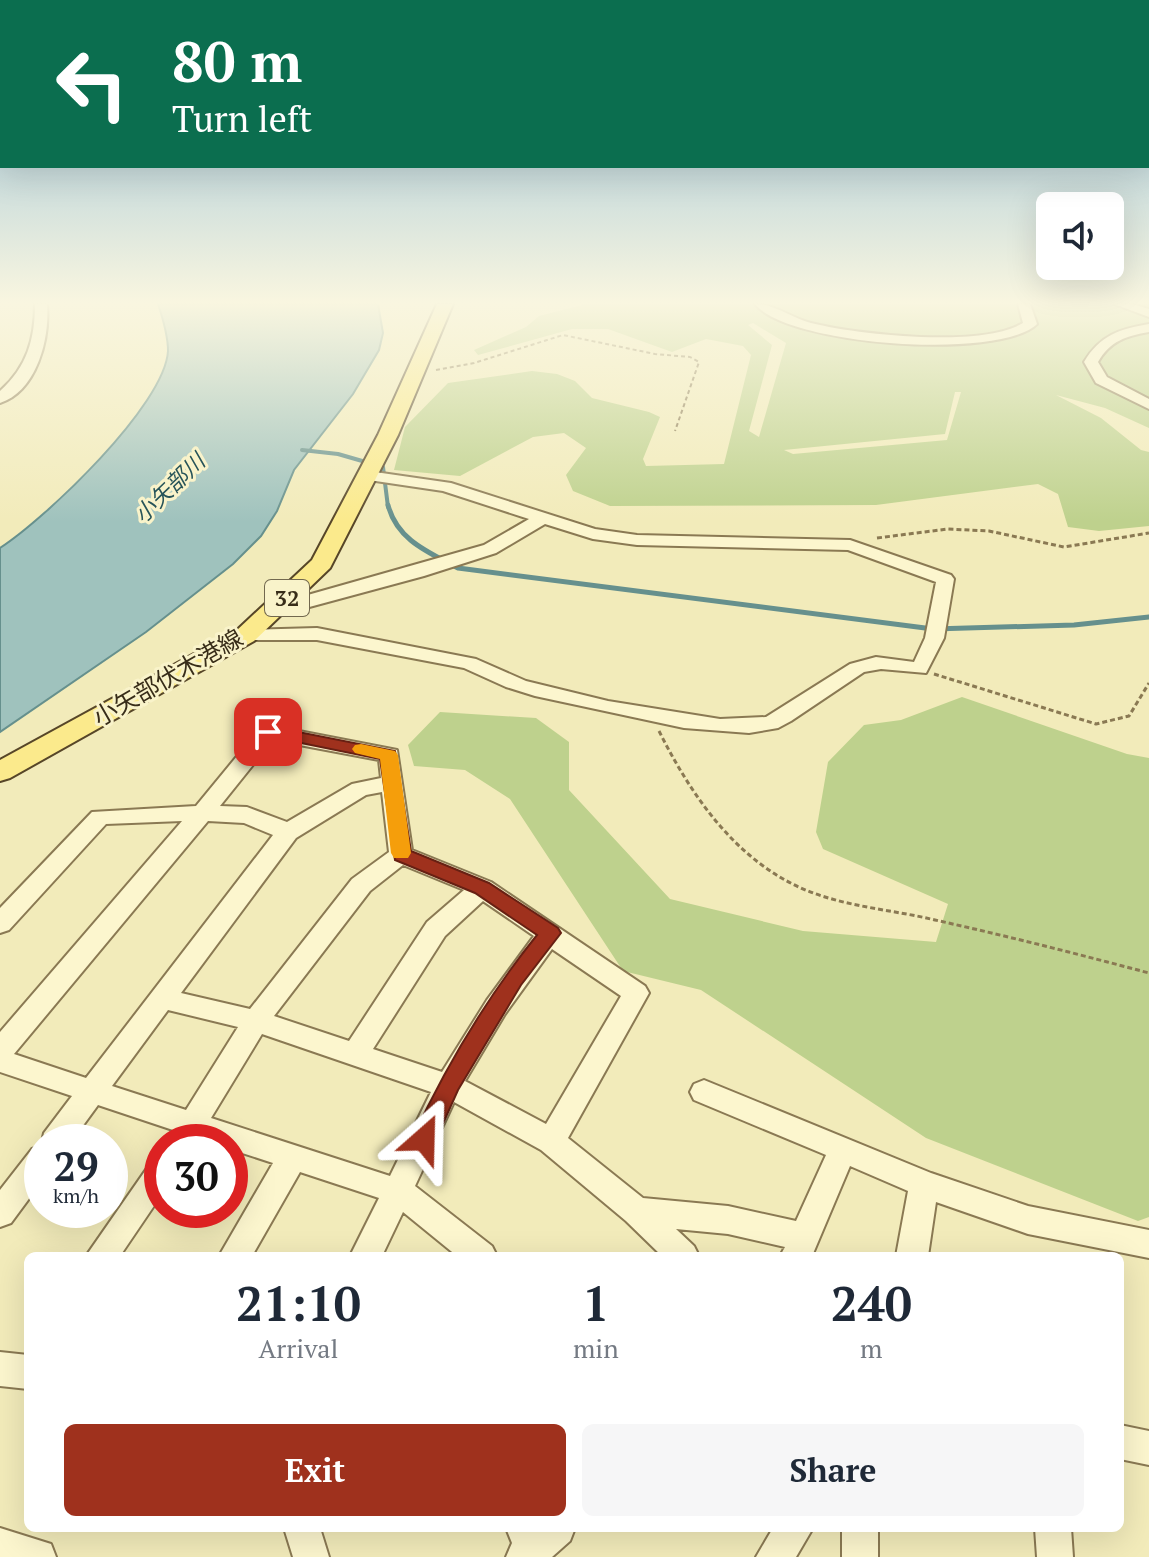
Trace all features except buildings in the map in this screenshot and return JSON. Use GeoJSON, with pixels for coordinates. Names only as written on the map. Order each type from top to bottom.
{"type":"FeatureCollection","features":[{"type":"Feature","properties":{"kind":"main road","name":"小矢部伏木港線"},"geometry":{"type":"LineString","coordinates":[[0,772],[245,636],[276,610],[322,563],[368,476],[415,377]]}},
{"type":"Feature","properties":{"kind":"street"},"geometry":{"type":"LineString","coordinates":[[0,399],[22,377]]}},
{"type":"Feature","properties":{"kind":"street"},"geometry":{"type":"LineString","coordinates":[[1099,377],[1149,405]]}},
{"type":"Feature","properties":{"kind":"street"},"geometry":{"type":"LineString","coordinates":[[245,636],[317,634],[469,663],[493,670],[515,684],[653,717],[742,727],[770,723],[850,671],[872,663],[919,669],[925,662],[939,619],[945,579],[850,545],[637,540],[593,534],[445,486],[368,476]]}},
{"type":"Feature","properties":{"kind":"street"},"geometry":{"type":"LineString","coordinates":[[276,610],[490,549],[541,519]]}},
{"type":"Feature","properties":{"kind":"street"},"geometry":{"type":"LineString","coordinates":[[0,1051],[268,732],[389,755],[401,855]]}},
{"type":"Feature","properties":{"kind":"street"},"geometry":{"type":"LineString","coordinates":[[68,1124],[288,832],[360,789],[392,783]]}},
{"type":"Feature","properties":{"kind":"street"},"geometry":{"type":"LineString","coordinates":[[0,924],[100,817],[202,813],[247,815],[288,832]]}},
{"type":"Feature","properties":{"kind":"street"},"geometry":{"type":"LineString","coordinates":[[401,855],[482,888],[636,993],[551,1141]]}},
{"type":"Feature","properties":{"kind":"street"},"geometry":{"type":"LineString","coordinates":[[193,1124],[256,1021],[361,885],[401,855]]}},
{"type":"Feature","properties":{"kind":"street"},"geometry":{"type":"LineString","coordinates":[[355,1054],[436,929],[482,888]]}},
{"type":"Feature","properties":{"kind":"street"},"geometry":{"type":"LineString","coordinates":[[368,1252],[449,1086],[514,979],[550,933]]}},
{"type":"Feature","properties":{"kind":"street"},"geometry":{"type":"LineString","coordinates":[[163,999],[256,1021],[449,1086],[551,1141],[637,1211],[679,1252]]}},
{"type":"Feature","properties":{"kind":"street"},"geometry":{"type":"LineString","coordinates":[[0,1061],[92,1092],[166,1124]]}},
{"type":"Feature","properties":{"kind":"street"},"geometry":{"type":"LineString","coordinates":[[704,1092],[924,1184],[1028,1220],[1149,1244]]}},
{"type":"Feature","properties":{"kind":"street"},"geometry":{"type":"LineString","coordinates":[[248,1147],[293,1157],[400,1192],[476,1252]]}},
{"type":"Feature","properties":{"kind":"street"},"geometry":{"type":"LineString","coordinates":[[637,1211],[728,1220],[800,1247],[843,1149]]}},
{"type":"Feature","properties":{"kind":"street"},"geometry":{"type":"LineString","coordinates":[[237,1252],[293,1157]]}},
{"type":"Feature","properties":{"kind":"street"},"geometry":{"type":"LineString","coordinates":[[0,1213],[24,1182]]}},
{"type":"Feature","properties":{"kind":"street"},"geometry":{"type":"LineString","coordinates":[[913,1252],[924,1184]]}},
{"type":"Feature","properties":{"kind":"street"},"geometry":{"type":"LineString","coordinates":[[105,1252],[144,1196]]}},
{"type":"Feature","properties":{"kind":"street"},"geometry":{"type":"LineString","coordinates":[[1124,1443],[1149,1448]]}},
{"type":"Feature","properties":{"kind":"street"},"geometry":{"type":"LineString","coordinates":[[303,1532],[311,1557]]}},
{"type":"Feature","properties":{"kind":"street"},"geometry":{"type":"LineString","coordinates":[[774,1557],[792,1532]]}},
{"type":"Feature","properties":{"kind":"street"},"geometry":{"type":"LineString","coordinates":[[860,1532],[860,1557]]}},
{"type":"Feature","properties":{"kind":"street"},"geometry":{"type":"LineString","coordinates":[[1053,1532],[1055,1557]]}},
{"type":"Feature","properties":{"kind":"street"},"geometry":{"type":"LineString","coordinates":[[0,1546],[38,1557]]}},
{"type":"Feature","properties":{"kind":"path"},"geometry":{"type":"LineString","coordinates":[[675,431],[694,377]]}},
{"type":"Feature","properties":{"kind":"path"},"geometry":{"type":"LineString","coordinates":[[850,545],[899,533],[948,529],[989,531],[1064,547],[1149,533]]}},
{"type":"Feature","properties":{"kind":"path"},"geometry":{"type":"LineString","coordinates":[[919,669],[1096,724],[1129,716],[1149,683]]}},
{"type":"Feature","properties":{"kind":"path"},"geometry":{"type":"LineString","coordinates":[[653,717],[670,755],[722,832],[769,869],[810,892],[1050,946],[1149,973]]}},
{"type":"Feature","properties":{"kind":"green space"},"geometry":{"type":"Polygon","coordinates":[[[492,377],[564,377],[575,381],[592,398],[660,417],[643,459],[646,466],[724,464],[746,377],[764,377],[749,431],[759,437],[776,377],[1149,377],[1149,428],[1105,408],[1056,395],[1101,418],[1141,450],[1149,452],[1149,526],[1099,531],[1068,527],[1058,494],[1038,484],[876,505],[610,506],[573,491],[566,475],[586,448],[564,433],[533,437],[460,476],[394,470],[405,427],[448,383],[492,377]],[[955,392],[945,434],[784,450],[793,454],[947,440],[961,392],[955,392]]]}},
{"type":"Feature","properties":{"kind":"green space"},"geometry":{"type":"Polygon","coordinates":[[[962,697],[1127,754],[1149,758],[1149,1217],[1138,1221],[926,1138],[701,990],[623,971],[510,799],[465,770],[414,766],[408,745],[440,712],[536,718],[569,742],[569,790],[670,899],[803,931],[936,942],[948,904],[823,849],[816,832],[828,762],[864,725],[901,720],[962,697]]]}},
{"type":"Feature","properties":{"kind":"water","name":"小矢部川"},"geometry":{"type":"Polygon","coordinates":[[[160,377],[363,377],[294,470],[277,511],[261,536],[233,564],[146,632],[0,732],[0,548],[45,513],[100,459],[147,400],[160,377]]]}},
{"type":"Feature","properties":{"kind":"waterway"},"geometry":{"type":"LineString","coordinates":[[302,450],[338,454],[383,467],[388,507]]}},
{"type":"Feature","properties":{"kind":"waterway"},"geometry":{"type":"LineString","coordinates":[[388,505],[392,517],[406,536],[458,568],[933,629],[1074,625],[1149,617]]}},
{"type":"Feature","properties":{"kind":"slow traffic"},"geometry":{"type":"LineString","coordinates":[[361,749],[389,755],[401,853]]}},
{"type":"Feature","properties":{"kind":"route"},"geometry":{"type":"LineString","coordinates":[[268,732],[389,755],[401,855],[482,888],[550,933],[514,979],[449,1086],[424,1139]]}}]}
